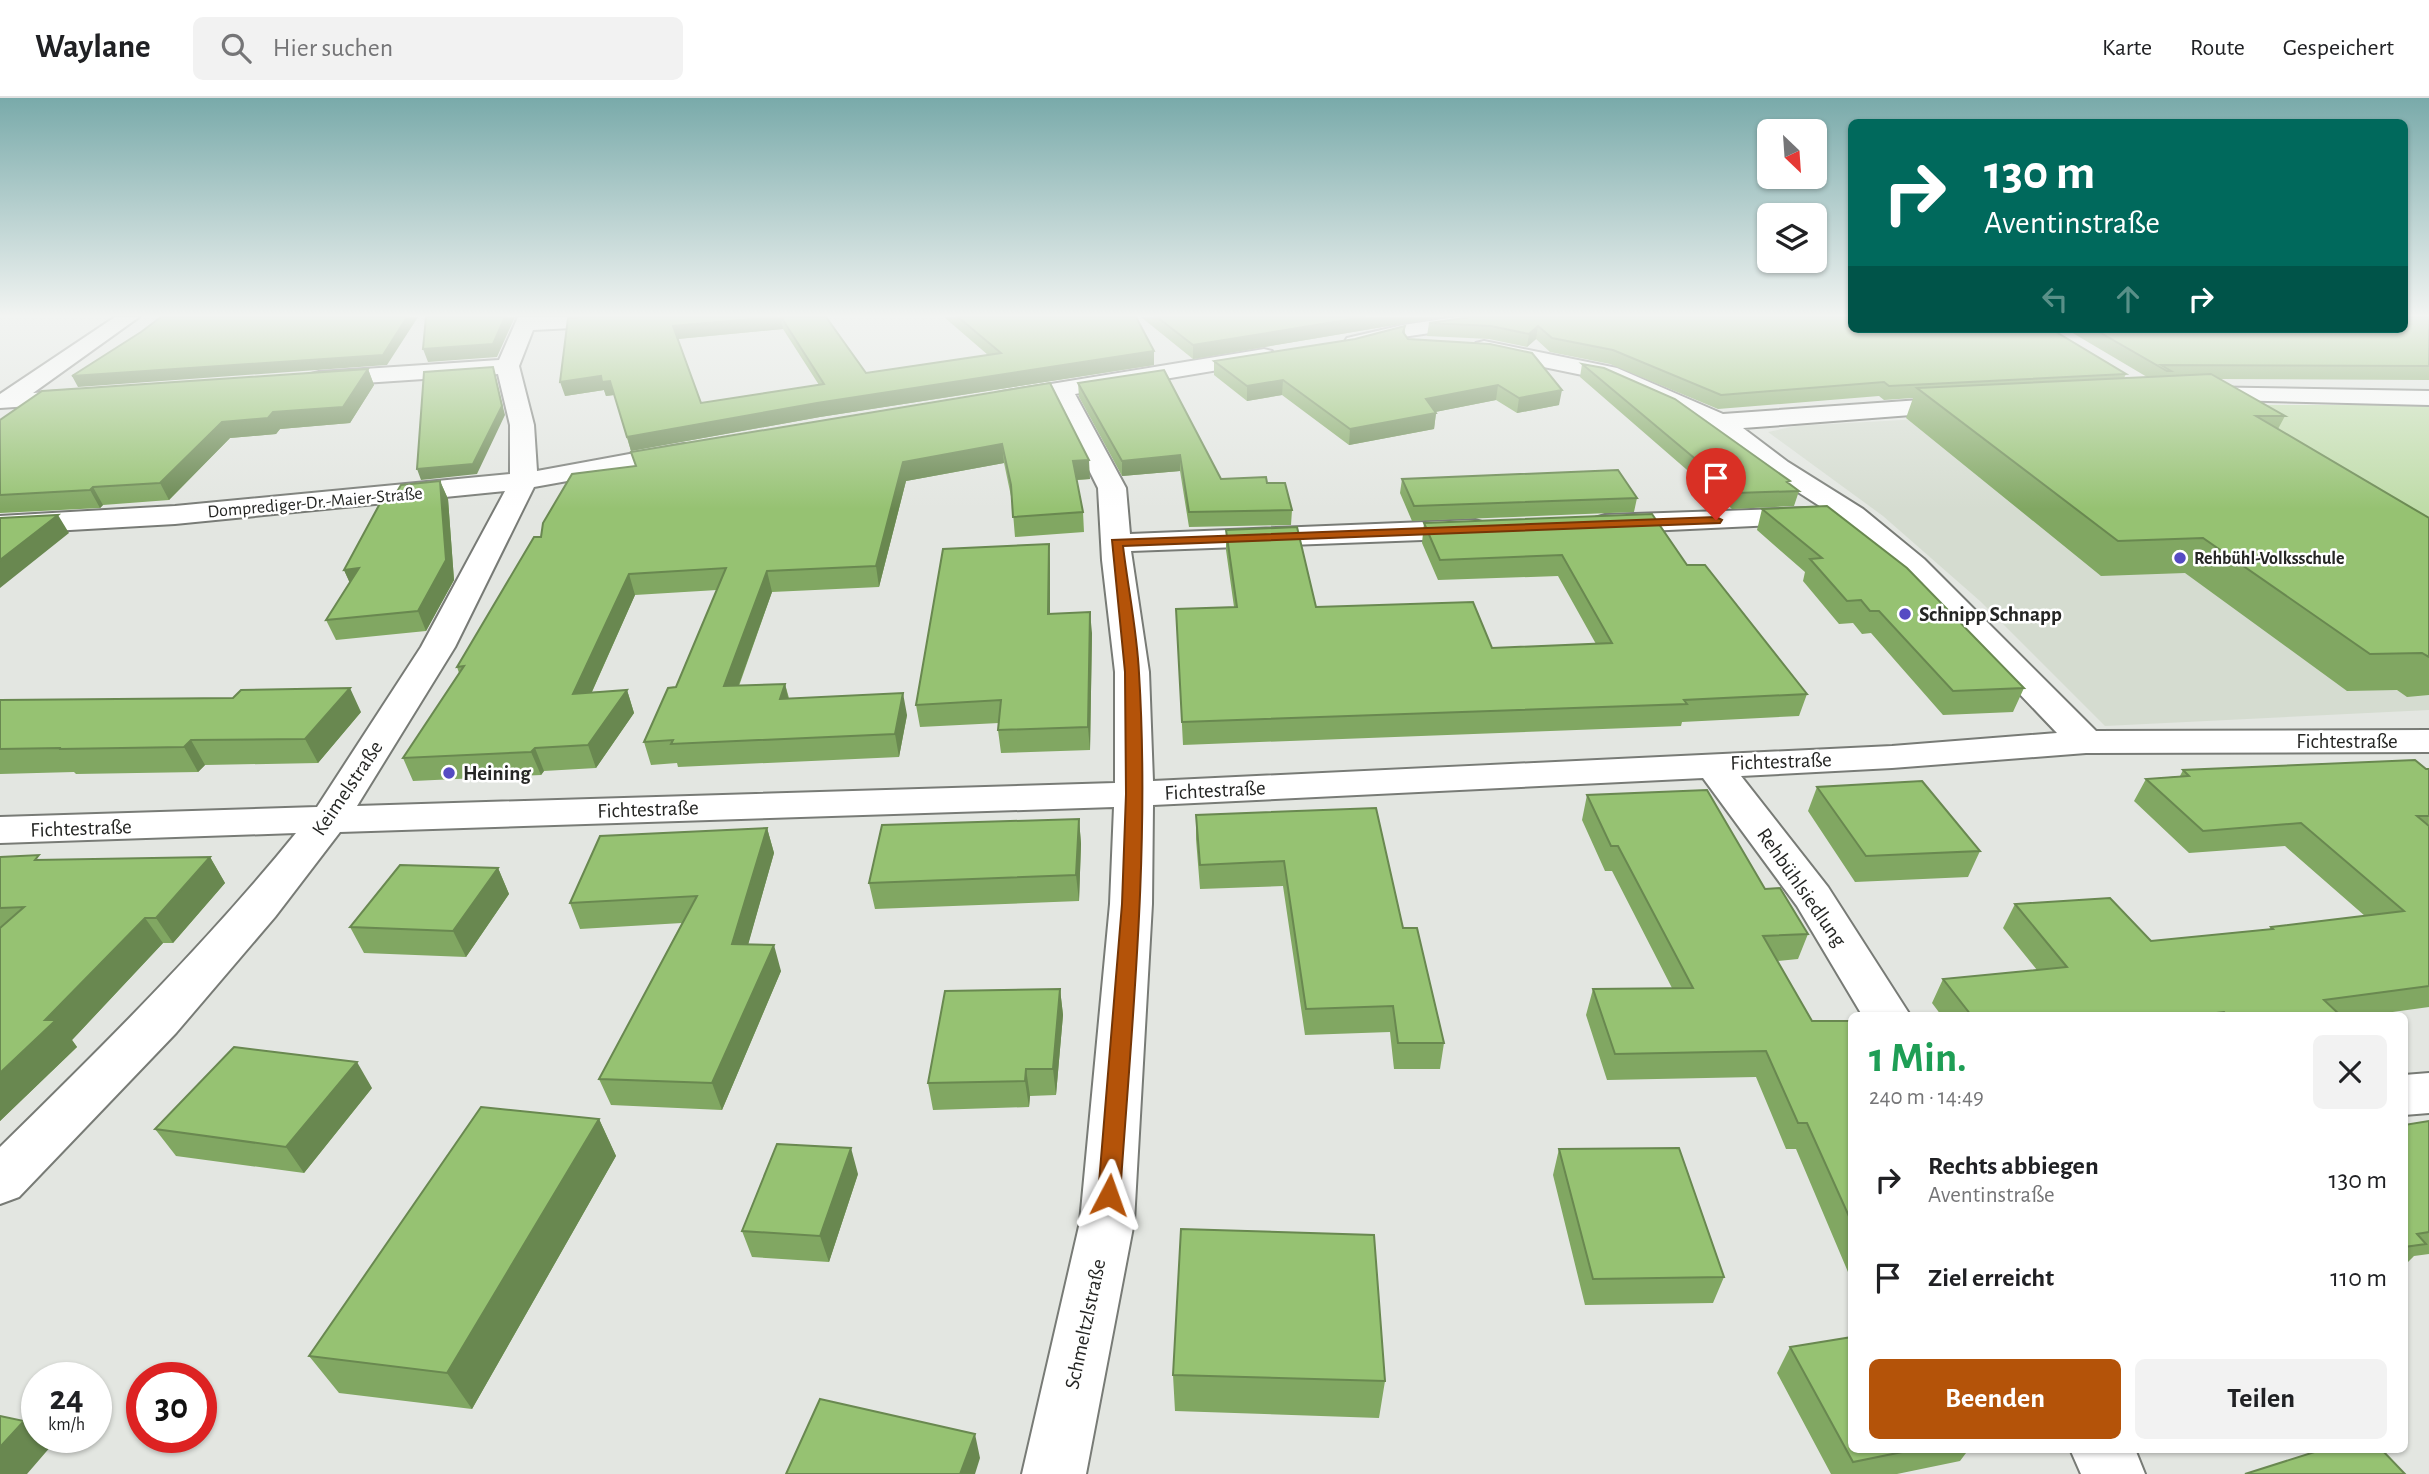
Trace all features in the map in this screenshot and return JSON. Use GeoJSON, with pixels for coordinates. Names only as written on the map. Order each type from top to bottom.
{"type":"FeatureCollection","features":[{"type":"Feature","properties":{"kind":"street"},"geometry":{"type":"LineString","coordinates":[[1,403],[33,381]]}},
{"type":"Feature","properties":{"kind":"street","name":"Keimelstraße"},"geometry":{"type":"LineString","coordinates":[[0,1181],[159,1020],[260,907],[329,819],[438,647],[524,481],[522,425],[512,381]]}},
{"type":"Feature","properties":{"kind":"street"},"geometry":{"type":"LineString","coordinates":[[980,402],[1109,381]]}},
{"type":"Feature","properties":{"kind":"street"},"geometry":{"type":"LineString","coordinates":[[1628,381],[1720,422],[1779,468],[1853,515],[1956,606],[2086,742]]}},
{"type":"Feature","properties":{"kind":"street","name":"Schmeltzlstraße"},"geometry":{"type":"LineString","coordinates":[[1054,1474],[1107,1222],[1131,904],[1134,794],[1132,672],[1112,488],[1060,389]]}},
{"type":"Feature","properties":{"kind":"street"},"geometry":{"type":"LineString","coordinates":[[2167,395],[2226,393],[2429,398]]}},
{"type":"Feature","properties":{"kind":"street"},"geometry":{"type":"LineString","coordinates":[[1,403],[109,394]]}},
{"type":"Feature","properties":{"kind":"street"},"geometry":{"type":"LineString","coordinates":[[1720,422],[1988,403]]}},
{"type":"Feature","properties":{"kind":"street","name":"Domprediger-Dr.-Maier-Straße"},"geometry":{"type":"LineString","coordinates":[[0,525],[175,515],[524,481],[710,447]]}},
{"type":"Feature","properties":{"kind":"street"},"geometry":{"type":"LineString","coordinates":[[1575,526],[1853,515]]}},
{"type":"Feature","properties":{"kind":"street"},"geometry":{"type":"LineString","coordinates":[[1116,543],[1505,528]]}},
{"type":"Feature","properties":{"kind":"street","name":"Fichtestraße"},"geometry":{"type":"LineString","coordinates":[[0,830],[1134,794],[1892,757],[2086,742],[2429,741]]}},
{"type":"Feature","properties":{"kind":"street","name":"Rehbühlsiedlung"},"geometry":{"type":"LineString","coordinates":[[1712,764],[1813,897],[1883,1012]]}},
{"type":"Feature","properties":{"kind":"street"},"geometry":{"type":"LineString","coordinates":[[2408,1095],[2429,1093]]}},
{"type":"Feature","properties":{"kind":"street"},"geometry":{"type":"LineString","coordinates":[[2104,1453],[2113,1474]]}},
{"type":"Feature","properties":{"kind":"shaded area","name":"Rehbühl-Volksschule"},"geometry":{"type":"Polygon","coordinates":[[[2169,405],[2429,405],[2429,710],[2105,726],[1980,601],[1883,516],[1768,432],[1796,426],[2169,405]]]}},
{"type":"Feature","properties":{"kind":"green space"},"geometry":{"type":"Polygon","coordinates":[[[2202,405],[2429,405],[2429,546],[2202,405]]]}},
{"type":"Feature","properties":{"kind":"building"},"geometry":{"type":"Polygon","coordinates":[[[187,381],[360,381],[343,407],[273,412],[268,418],[222,422],[160,483],[0,495],[0,420],[42,391],[187,381]]]}},
{"type":"Feature","properties":{"kind":"building"},"geometry":{"type":"Polygon","coordinates":[[[423,381],[496,381],[502,406],[473,464],[417,469],[423,381]]]}},
{"type":"Feature","properties":{"kind":"building"},"geometry":{"type":"Polygon","coordinates":[[[610,381],[693,381],[701,403],[824,384],[822,381],[958,381],[817,403],[627,437],[610,381]]]}},
{"type":"Feature","properties":{"kind":"building"},"geometry":{"type":"Polygon","coordinates":[[[1170,381],[1221,479],[1266,477],[1267,483],[1285,483],[1292,510],[1189,512],[1180,455],[1122,461],[1078,383],[1170,381]]]}},
{"type":"Feature","properties":{"kind":"building"},"geometry":{"type":"Polygon","coordinates":[[[1241,381],[1276,381],[1247,386],[1241,381]]]}},
{"type":"Feature","properties":{"kind":"building"},"geometry":{"type":"Polygon","coordinates":[[[1285,381],[1555,381],[1562,390],[1519,398],[1498,385],[1426,399],[1436,413],[1350,429],[1285,381]]]}},
{"type":"Feature","properties":{"kind":"building"},"geometry":{"type":"Polygon","coordinates":[[[1603,381],[1634,381],[1675,399],[1790,481],[1787,482],[1799,491],[1736,493],[1603,381]]]}},
{"type":"Feature","properties":{"kind":"building"},"geometry":{"type":"Polygon","coordinates":[[[1688,381],[1984,381],[1889,386],[1884,382],[1721,395],[1688,381]]]}},
{"type":"Feature","properties":{"kind":"building"},"geometry":{"type":"Polygon","coordinates":[[[2060,381],[2224,381],[2285,416],[2256,416],[2429,518],[2429,657],[2422,653],[2370,654],[2203,538],[2118,541],[1917,388],[2060,381]]]}},
{"type":"Feature","properties":{"kind":"building"},"geometry":{"type":"Polygon","coordinates":[[[1050,383],[1089,460],[1073,461],[1083,512],[1013,517],[1011,485],[1002,444],[903,462],[876,566],[767,571],[724,686],[785,684],[780,699],[903,693],[895,734],[671,744],[673,740],[644,742],[668,688],[676,687],[726,568],[629,574],[573,694],[627,690],[588,745],[535,748],[531,752],[403,758],[464,666],[457,667],[534,537],[541,537],[543,523],[572,474],[636,466],[631,452],[1050,383]]]}},
{"type":"Feature","properties":{"kind":"building"},"geometry":{"type":"Polygon","coordinates":[[[1618,470],[1637,498],[1414,506],[1402,479],[1618,470]]]}},
{"type":"Feature","properties":{"kind":"building"},"geometry":{"type":"Polygon","coordinates":[[[440,481],[446,560],[418,611],[326,620],[359,568],[344,570],[384,496],[395,495],[401,485],[440,481]]]}},
{"type":"Feature","properties":{"kind":"building"},"geometry":{"type":"Polygon","coordinates":[[[1827,506],[1907,568],[2024,688],[1953,691],[1879,611],[1870,611],[1861,600],[1847,601],[1810,559],[1822,558],[1762,509],[1827,506]]]}},
{"type":"Feature","properties":{"kind":"building"},"geometry":{"type":"Polygon","coordinates":[[[1652,514],[1687,565],[1705,565],[1807,694],[1684,700],[1687,704],[1182,722],[1176,609],[1237,607],[1226,530],[1297,527],[1316,607],[1473,602],[1492,648],[1612,643],[1562,555],[1440,560],[1424,523],[1652,514]]]}},
{"type":"Feature","properties":{"kind":"building"},"geometry":{"type":"Polygon","coordinates":[[[58,515],[0,560],[0,518],[58,515]]]}},
{"type":"Feature","properties":{"kind":"building"},"geometry":{"type":"Polygon","coordinates":[[[1049,544],[1048,614],[1090,612],[1088,727],[998,730],[1001,700],[916,705],[943,549],[1049,544]]]}},
{"type":"Feature","properties":{"kind":"building"},"geometry":{"type":"Polygon","coordinates":[[[350,688],[305,739],[191,740],[184,747],[0,749],[0,700],[233,698],[241,690],[350,688]]]}},
{"type":"Feature","properties":{"kind":"building"},"geometry":{"type":"Polygon","coordinates":[[[2415,760],[2429,769],[2429,816],[2417,816],[2429,826],[2429,986],[2324,1000],[2337,1012],[1969,1012],[1943,979],[2067,967],[2015,904],[2110,898],[2151,941],[2273,929],[2271,927],[2404,911],[2301,823],[2203,831],[2146,779],[2189,776],[2183,770],[2415,760]]]}},
{"type":"Feature","properties":{"kind":"building"},"geometry":{"type":"Polygon","coordinates":[[[1922,781],[1980,851],[1866,856],[1817,787],[1922,781]]]}},
{"type":"Feature","properties":{"kind":"building"},"geometry":{"type":"Polygon","coordinates":[[[1707,790],[1765,889],[1780,888],[1808,934],[1763,936],[1812,1021],[1848,1021],[1848,1214],[1807,1123],[1798,1123],[1766,1051],[1615,1054],[1593,989],[1693,988],[1618,846],[1611,846],[1587,795],[1707,790]]]}},
{"type":"Feature","properties":{"kind":"building"},"geometry":{"type":"Polygon","coordinates":[[[1376,808],[1403,928],[1417,928],[1444,1043],[1398,1043],[1393,1006],[1306,1009],[1284,861],[1200,865],[1196,815],[1376,808]]]}},
{"type":"Feature","properties":{"kind":"building"},"geometry":{"type":"Polygon","coordinates":[[[1079,819],[1076,875],[869,883],[882,825],[1079,819]]]}},
{"type":"Feature","properties":{"kind":"building"},"geometry":{"type":"Polygon","coordinates":[[[767,828],[732,944],[774,945],[712,1083],[599,1079],[697,896],[570,903],[600,836],[767,828]]]}},
{"type":"Feature","properties":{"kind":"building"},"geometry":{"type":"Polygon","coordinates":[[[39,855],[35,860],[210,857],[156,918],[145,918],[45,1020],[56,1020],[0,1073],[0,928],[24,907],[0,908],[0,857],[39,855]]]}},
{"type":"Feature","properties":{"kind":"building"},"geometry":{"type":"Polygon","coordinates":[[[400,865],[498,868],[453,931],[350,927],[400,865]]]}},
{"type":"Feature","properties":{"kind":"building"},"geometry":{"type":"Polygon","coordinates":[[[1060,989],[1053,1069],[1026,1069],[1025,1081],[928,1083],[945,991],[1060,989]]]}},
{"type":"Feature","properties":{"kind":"building"},"geometry":{"type":"Polygon","coordinates":[[[234,1047],[357,1062],[286,1147],[155,1129],[234,1047]]]}},
{"type":"Feature","properties":{"kind":"building"},"geometry":{"type":"Polygon","coordinates":[[[481,1107],[599,1119],[447,1373],[309,1356],[481,1107]]]}},
{"type":"Feature","properties":{"kind":"building"},"geometry":{"type":"Polygon","coordinates":[[[2429,1121],[2429,1232],[2417,1234],[2426,1244],[2408,1246],[2408,1124],[2429,1121]]]}},
{"type":"Feature","properties":{"kind":"building"},"geometry":{"type":"Polygon","coordinates":[[[777,1144],[851,1148],[820,1236],[742,1231],[777,1144]]]}},
{"type":"Feature","properties":{"kind":"building"},"geometry":{"type":"Polygon","coordinates":[[[1679,1148],[1724,1277],[1593,1279],[1559,1149],[1679,1148]]]}},
{"type":"Feature","properties":{"kind":"building"},"geometry":{"type":"Polygon","coordinates":[[[1181,1229],[1374,1235],[1385,1381],[1173,1375],[1181,1229]]]}},
{"type":"Feature","properties":{"kind":"building"},"geometry":{"type":"Polygon","coordinates":[[[1848,1338],[1848,1453],[1790,1347],[1848,1338]]]}},
{"type":"Feature","properties":{"kind":"building"},"geometry":{"type":"Polygon","coordinates":[[[820,1399],[975,1434],[960,1474],[786,1474],[820,1399]]]}},
{"type":"Feature","properties":{"kind":"building"},"geometry":{"type":"Polygon","coordinates":[[[0,1416],[21,1420],[21,1424],[0,1447],[0,1416]]]}},
{"type":"Feature","properties":{"kind":"building"},"geometry":{"type":"Polygon","coordinates":[[[1848,1453],[1897,1453],[1853,1462],[1848,1453]]]}},
{"type":"Feature","properties":{"kind":"building"},"geometry":{"type":"Polygon","coordinates":[[[2311,1453],[2385,1453],[2405,1474],[2245,1474],[2311,1453]]]}},
{"type":"Feature","properties":{"kind":"place","name":"Rehbühl-Volksschule"},"geometry":{"type":"Point","coordinates":[2180,558]}},
{"type":"Feature","properties":{"kind":"place","name":"Schnipp Schnapp"},"geometry":{"type":"Point","coordinates":[1905,614]}},
{"type":"Feature","properties":{"kind":"place","name":"Heining"},"geometry":{"type":"Point","coordinates":[449,773]}},
{"type":"Feature","properties":{"kind":"route"},"geometry":{"type":"LineString","coordinates":[[1109,1195],[1131,904],[1134,794],[1132,672],[1116,543],[1716,520]]}}]}
